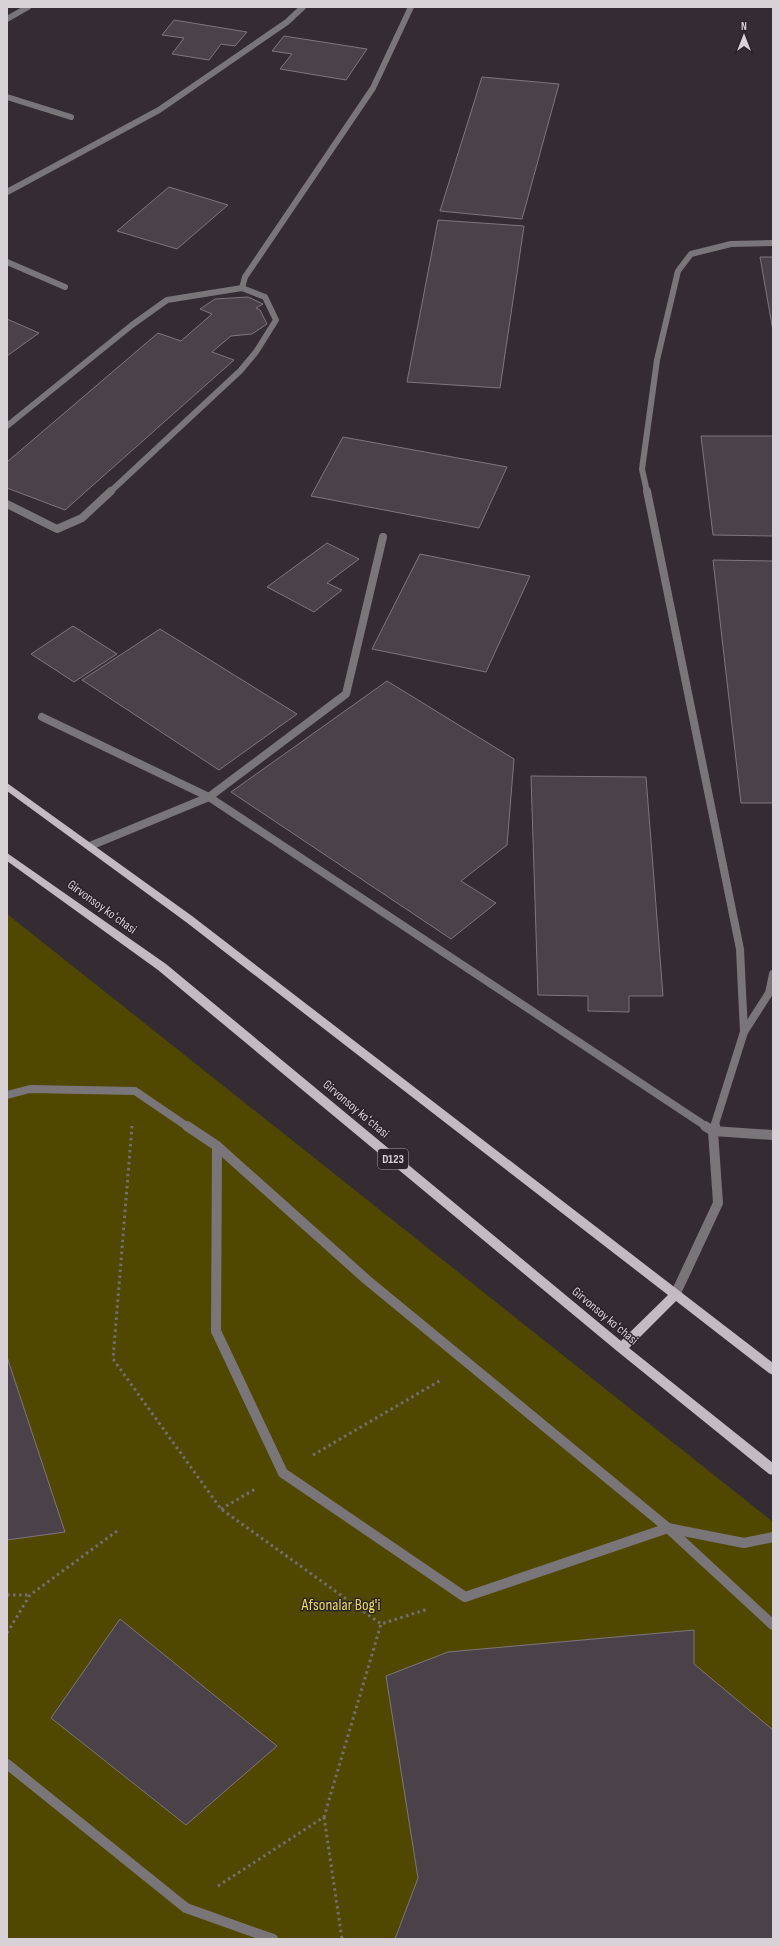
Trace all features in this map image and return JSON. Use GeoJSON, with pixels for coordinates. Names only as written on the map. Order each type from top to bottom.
{"type":"FeatureCollection","features":[{"type":"Feature","properties":{"kind":"main road"},"geometry":{"type":"LineString","coordinates":[[7,786],[189,919],[773,1370]]}},
{"type":"Feature","properties":{"kind":"main road","name":"Girvonsoy koʻchasi"},"geometry":{"type":"LineString","coordinates":[[7,856],[162,967],[621,1348],[773,1470]]}},
{"type":"Feature","properties":{"kind":"main road"},"geometry":{"type":"LineString","coordinates":[[621,1348],[675,1295]]}},
{"type":"Feature","properties":{"kind":"lane"},"geometry":{"type":"LineString","coordinates":[[7,19],[28,7]]}},
{"type":"Feature","properties":{"kind":"lane"},"geometry":{"type":"LineString","coordinates":[[7,192],[159,110],[287,22],[303,7]]}},
{"type":"Feature","properties":{"kind":"lane"},"geometry":{"type":"LineString","coordinates":[[242,288],[245,277],[373,88],[412,7]]}},
{"type":"Feature","properties":{"kind":"lane"},"geometry":{"type":"LineString","coordinates":[[7,97],[71,117]]}},
{"type":"Feature","properties":{"kind":"lane"},"geometry":{"type":"LineString","coordinates":[[744,1032],[740,949],[642,469],[657,360],[678,271],[691,254],[731,244],[773,243]]}},
{"type":"Feature","properties":{"kind":"lane"},"geometry":{"type":"LineString","coordinates":[[7,262],[65,287]]}},
{"type":"Feature","properties":{"kind":"lane"},"geometry":{"type":"LineString","coordinates":[[7,426],[132,325],[167,300],[242,288],[265,297],[276,320],[256,352],[240,371],[123,482],[82,518],[57,529],[7,504]]}},
{"type":"Feature","properties":{"kind":"lane"},"geometry":{"type":"LineString","coordinates":[[90,846],[209,797],[346,694],[383,537]]}},
{"type":"Feature","properties":{"kind":"lane"},"geometry":{"type":"LineString","coordinates":[[42,717],[209,797],[713,1131],[773,1135]]}},
{"type":"Feature","properties":{"kind":"lane"},"geometry":{"type":"LineString","coordinates":[[675,1295],[718,1203],[713,1131],[744,1032],[769,993],[773,974]]}},
{"type":"Feature","properties":{"kind":"lane"},"geometry":{"type":"LineString","coordinates":[[7,1094],[30,1089],[134,1091],[217,1146],[367,1280],[468,1365],[668,1528],[773,1625]]}},
{"type":"Feature","properties":{"kind":"lane"},"geometry":{"type":"LineString","coordinates":[[217,1146],[216,1331],[283,1473],[465,1597],[668,1528],[744,1543],[773,1537]]}},
{"type":"Feature","properties":{"kind":"lane"},"geometry":{"type":"LineString","coordinates":[[7,1764],[186,1908],[273,1939]]}},
{"type":"Feature","properties":{"kind":"path"},"geometry":{"type":"LineString","coordinates":[[134,1091],[113,1359],[221,1509],[381,1624]]}},
{"type":"Feature","properties":{"kind":"path"},"geometry":{"type":"LineString","coordinates":[[221,1509],[468,1365]]}},
{"type":"Feature","properties":{"kind":"path"},"geometry":{"type":"LineString","coordinates":[[7,1633],[30,1595],[117,1531]]}},
{"type":"Feature","properties":{"kind":"path"},"geometry":{"type":"LineString","coordinates":[[7,1595],[30,1595]]}},
{"type":"Feature","properties":{"kind":"path"},"geometry":{"type":"LineString","coordinates":[[381,1624],[465,1597]]}},
{"type":"Feature","properties":{"kind":"path"},"geometry":{"type":"LineString","coordinates":[[342,1939],[324,1817],[381,1624]]}},
{"type":"Feature","properties":{"kind":"path"},"geometry":{"type":"LineString","coordinates":[[186,1908],[324,1817]]}},
{"type":"Feature","properties":{"kind":"green space","name":"Afsonalar Bog'i"},"geometry":{"type":"Polygon","coordinates":[[[7,914],[773,1522],[773,1939],[7,1939],[7,914]]]}},
{"type":"Feature","properties":{"kind":"building"},"geometry":{"type":"Polygon","coordinates":[[[174,20],[247,32],[235,46],[221,44],[209,60],[172,54],[184,38],[162,35],[174,20]]]}},
{"type":"Feature","properties":{"kind":"building"},"geometry":{"type":"Polygon","coordinates":[[[284,36],[367,49],[346,80],[280,69],[292,54],[272,51],[284,36]]]}},
{"type":"Feature","properties":{"kind":"building"},"geometry":{"type":"Polygon","coordinates":[[[482,77],[559,84],[522,219],[440,211],[482,77]]]}},
{"type":"Feature","properties":{"kind":"building"},"geometry":{"type":"Polygon","coordinates":[[[169,187],[228,205],[177,249],[117,231],[169,187]]]}},
{"type":"Feature","properties":{"kind":"building"},"geometry":{"type":"Polygon","coordinates":[[[438,220],[524,226],[500,388],[407,382],[438,220]]]}},
{"type":"Feature","properties":{"kind":"building"},"geometry":{"type":"Polygon","coordinates":[[[760,257],[773,257],[773,331],[760,257]]]}},
{"type":"Feature","properties":{"kind":"building"},"geometry":{"type":"Polygon","coordinates":[[[248,297],[263,304],[256,308],[260,310],[267,324],[252,334],[231,336],[212,352],[234,360],[65,510],[7,488],[7,462],[158,333],[181,341],[212,314],[200,309],[215,299],[248,297]]]}},
{"type":"Feature","properties":{"kind":"building"},"geometry":{"type":"Polygon","coordinates":[[[7,319],[39,333],[7,356],[7,319]]]}},
{"type":"Feature","properties":{"kind":"building"},"geometry":{"type":"Polygon","coordinates":[[[701,436],[773,436],[773,536],[713,535],[701,436]]]}},
{"type":"Feature","properties":{"kind":"building"},"geometry":{"type":"Polygon","coordinates":[[[343,437],[507,467],[479,528],[311,496],[343,437]]]}},
{"type":"Feature","properties":{"kind":"building"},"geometry":{"type":"Polygon","coordinates":[[[327,543],[359,559],[327,583],[342,590],[314,612],[267,587],[327,543]]]}},
{"type":"Feature","properties":{"kind":"building"},"geometry":{"type":"Polygon","coordinates":[[[420,554],[530,576],[486,672],[372,649],[420,554]]]}},
{"type":"Feature","properties":{"kind":"building"},"geometry":{"type":"Polygon","coordinates":[[[713,560],[773,561],[773,803],[741,803],[713,560]]]}},
{"type":"Feature","properties":{"kind":"building"},"geometry":{"type":"Polygon","coordinates":[[[73,626],[117,654],[74,682],[31,654],[73,626]]]}},
{"type":"Feature","properties":{"kind":"building"},"geometry":{"type":"Polygon","coordinates":[[[160,629],[297,714],[219,770],[82,680],[160,629]]]}},
{"type":"Feature","properties":{"kind":"building"},"geometry":{"type":"Polygon","coordinates":[[[387,681],[514,759],[507,845],[461,881],[496,903],[451,939],[231,792],[387,681]]]}},
{"type":"Feature","properties":{"kind":"building"},"geometry":{"type":"Polygon","coordinates":[[[531,776],[646,777],[663,996],[629,996],[629,1012],[588,1011],[588,996],[538,995],[531,776]]]}},
{"type":"Feature","properties":{"kind":"building"},"geometry":{"type":"Polygon","coordinates":[[[7,1357],[65,1532],[7,1540],[7,1357]]]}},
{"type":"Feature","properties":{"kind":"building"},"geometry":{"type":"Polygon","coordinates":[[[120,1619],[277,1746],[186,1825],[51,1718],[120,1619]]]}},
{"type":"Feature","properties":{"kind":"building"},"geometry":{"type":"Polygon","coordinates":[[[694,1630],[694,1664],[773,1730],[773,1939],[395,1939],[418,1878],[386,1676],[448,1652],[694,1630]]]}}]}
